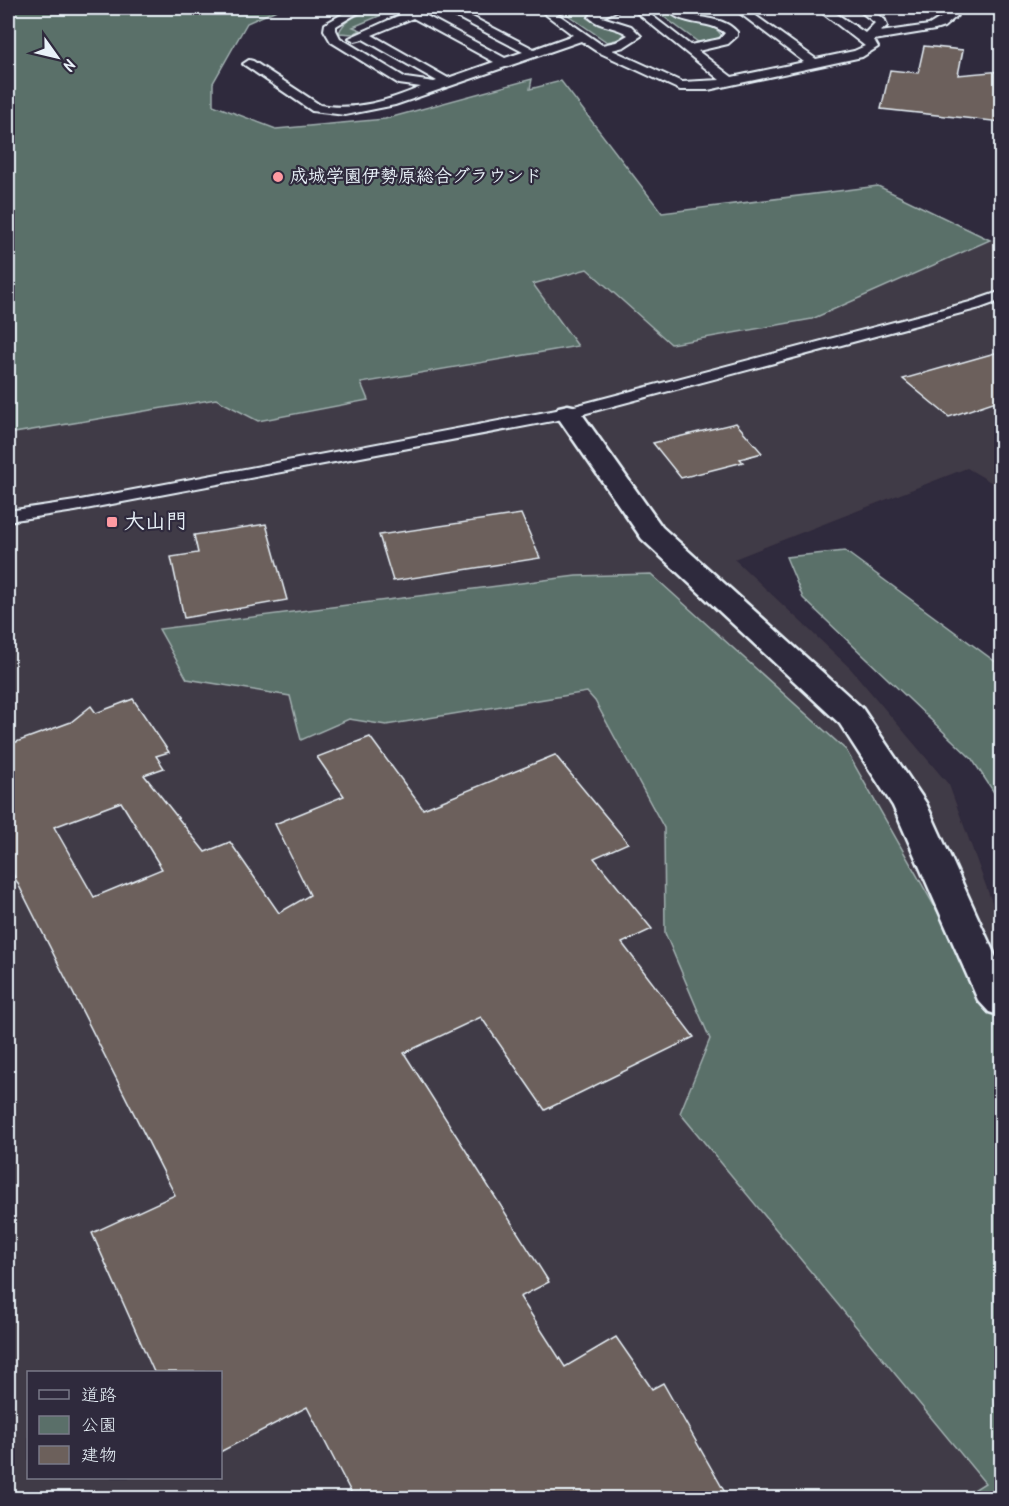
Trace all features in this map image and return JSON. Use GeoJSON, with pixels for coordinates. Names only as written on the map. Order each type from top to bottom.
{"type":"FeatureCollection","features":[{"type":"Feature","properties":{"kind":"street"},"geometry":{"type":"LineString","coordinates":[[568,413],[652,532],[851,716],[909,803],[991,988],[1002,1001]]}},
{"type":"Feature","properties":{"kind":"lane"},"geometry":{"type":"LineString","coordinates":[[360,8],[331,24],[332,35],[340,44],[403,81],[435,86]]}},
{"type":"Feature","properties":{"kind":"lane"},"geometry":{"type":"LineString","coordinates":[[340,44],[427,8]]}},
{"type":"Feature","properties":{"kind":"lane"},"geometry":{"type":"LineString","coordinates":[[447,8],[534,53]]}},
{"type":"Feature","properties":{"kind":"lane"},"geometry":{"type":"LineString","coordinates":[[542,8],[600,49],[680,86],[698,87],[870,50],[872,47],[865,38],[821,8]]}},
{"type":"Feature","properties":{"kind":"lane"},"geometry":{"type":"LineString","coordinates":[[600,49],[620,45],[635,36],[628,28],[605,23],[595,18],[598,14],[615,8]]}},
{"type":"Feature","properties":{"kind":"lane"},"geometry":{"type":"LineString","coordinates":[[636,8],[729,81]]}},
{"type":"Feature","properties":{"kind":"lane"},"geometry":{"type":"LineString","coordinates":[[672,8],[685,16],[717,22],[731,32],[731,36],[724,42],[688,49]]}},
{"type":"Feature","properties":{"kind":"lane"},"geometry":{"type":"LineString","coordinates":[[738,8],[813,63]]}},
{"type":"Feature","properties":{"kind":"lane"},"geometry":{"type":"LineString","coordinates":[[861,8],[881,22],[881,26],[865,38]]}},
{"type":"Feature","properties":{"kind":"lane"},"geometry":{"type":"LineString","coordinates":[[865,38],[940,25],[951,15],[950,8]]}},
{"type":"Feature","properties":{"kind":"lane"},"geometry":{"type":"LineString","coordinates":[[413,14],[505,63]]}},
{"type":"Feature","properties":{"kind":"lane"},"geometry":{"type":"LineString","coordinates":[[363,35],[448,83]]}},
{"type":"Feature","properties":{"kind":"lane"},"geometry":{"type":"LineString","coordinates":[[249,64],[316,108],[327,111],[398,102],[435,86],[583,36]]}},
{"type":"Feature","properties":{"kind":"lane"},"geometry":{"type":"LineString","coordinates":[[8,516],[75,506],[568,413],[975,305],[1002,295]]}},
{"type":"Feature","properties":{"kind":"shaded area"},"geometry":{"type":"Polygon","coordinates":[[[1001,236],[1001,488],[967,468],[734,559],[850,668],[949,785],[1001,927],[1001,1498],[8,1498],[8,434],[216,399],[258,421],[367,400],[360,383],[577,347],[533,284],[588,269],[672,344],[812,319],[1001,236]]]}},
{"type":"Feature","properties":{"kind":"green space"},"geometry":{"type":"Polygon","coordinates":[[[8,8],[281,8],[247,23],[213,83],[213,105],[276,129],[385,119],[532,79],[530,89],[561,81],[662,213],[878,186],[990,240],[812,319],[671,344],[587,269],[533,284],[578,346],[361,383],[368,400],[258,421],[216,399],[8,434],[8,8]]]}},
{"type":"Feature","properties":{"kind":"green space"},"geometry":{"type":"Polygon","coordinates":[[[379,8],[398,8],[353,27],[361,30],[353,34],[339,33],[350,19],[379,8]]]}},
{"type":"Feature","properties":{"kind":"green space"},"geometry":{"type":"Polygon","coordinates":[[[566,8],[601,8],[587,18],[598,25],[622,32],[624,38],[607,42],[565,13],[566,8]]]}},
{"type":"Feature","properties":{"kind":"green space"},"geometry":{"type":"Polygon","coordinates":[[[652,8],[661,8],[678,19],[714,26],[722,36],[712,41],[698,42],[652,8]]]}},
{"type":"Feature","properties":{"kind":"green space"},"geometry":{"type":"Polygon","coordinates":[[[845,551],[1001,666],[1001,803],[972,759],[803,598],[786,557],[845,551]]]}},
{"type":"Feature","properties":{"kind":"green space"},"geometry":{"type":"Polygon","coordinates":[[[651,574],[846,750],[1001,1024],[1001,1498],[961,1498],[985,1483],[680,1113],[710,1039],[665,933],[664,828],[595,701],[587,692],[386,725],[349,719],[301,740],[290,696],[187,679],[159,629],[576,576],[651,574]]]}},
{"type":"Feature","properties":{"kind":"building"},"geometry":{"type":"Polygon","coordinates":[[[924,46],[963,50],[958,75],[1002,71],[1002,122],[881,109],[890,70],[918,73],[924,46]]]}},
{"type":"Feature","properties":{"kind":"building"},"geometry":{"type":"Polygon","coordinates":[[[1002,351],[1002,399],[949,417],[903,379],[1002,351]]]}},
{"type":"Feature","properties":{"kind":"building"},"geometry":{"type":"Polygon","coordinates":[[[736,423],[762,453],[740,459],[743,462],[681,478],[653,443],[736,423]]]}},
{"type":"Feature","properties":{"kind":"building"},"geometry":{"type":"Polygon","coordinates":[[[521,514],[540,558],[393,581],[379,535],[521,514]]]}},
{"type":"Feature","properties":{"kind":"building"},"geometry":{"type":"Polygon","coordinates":[[[266,524],[287,600],[184,618],[171,557],[198,553],[194,535],[266,524]]]}},
{"type":"Feature","properties":{"kind":"building"},"geometry":{"type":"Polygon","coordinates":[[[133,699],[169,752],[156,756],[164,768],[144,775],[205,852],[230,842],[279,913],[310,895],[275,824],[344,796],[317,757],[370,737],[423,809],[555,755],[628,843],[594,858],[652,929],[622,943],[694,1037],[545,1110],[481,1017],[404,1053],[549,1282],[520,1297],[565,1367],[616,1337],[652,1389],[663,1383],[728,1498],[354,1498],[307,1407],[222,1451],[222,1371],[154,1371],[92,1233],[175,1195],[8,864],[8,745],[71,722],[91,706],[96,713],[133,699]],[[121,802],[54,827],[94,897],[162,869],[121,802]]]}},
{"type":"Feature","properties":{"kind":"place","name":"成城学園伊勢原総合グラウンド"},"geometry":{"type":"Point","coordinates":[278,177]}},
{"type":"Feature","properties":{"kind":"place","name":"大山門"},"geometry":{"type":"Point","coordinates":[112,522]}}]}
